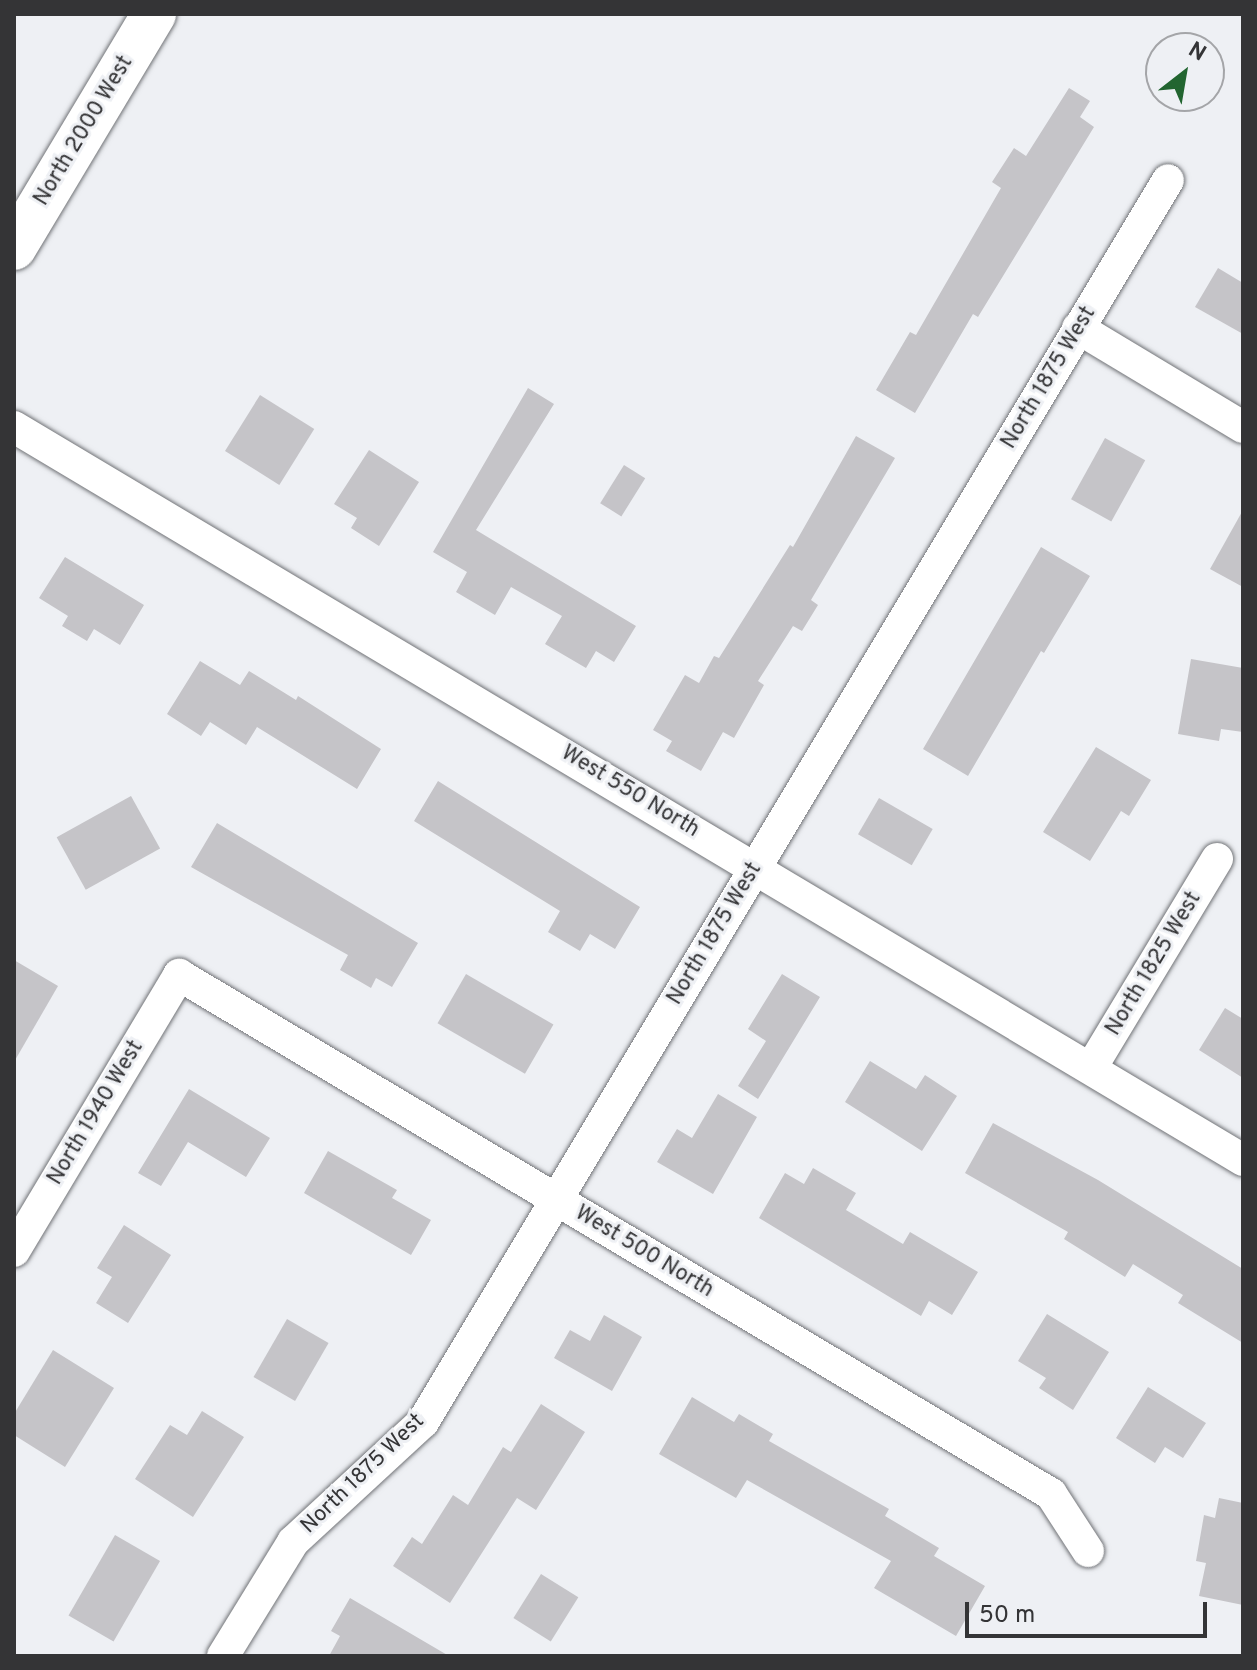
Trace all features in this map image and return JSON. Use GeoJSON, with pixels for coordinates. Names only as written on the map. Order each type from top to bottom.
{"type":"FeatureCollection","features":[{"type":"Feature","properties":{"kind":"main road","name":"North 2000 West"},"geometry":{"type":"LineString","coordinates":[[14,248],[154,14]]}},
{"type":"Feature","properties":{"kind":"street","name":"North 1875 West"},"geometry":{"type":"LineString","coordinates":[[223,1656],[293,1542],[423,1422],[1168,180]]}},
{"type":"Feature","properties":{"kind":"street"},"geometry":{"type":"LineString","coordinates":[[1078,328],[1243,427]]}},
{"type":"Feature","properties":{"kind":"street","name":"West 550 North"},"geometry":{"type":"LineString","coordinates":[[14,427],[1243,1160]]}},
{"type":"Feature","properties":{"kind":"street","name":"North 1825 West"},"geometry":{"type":"LineString","coordinates":[[1091,1068],[1217,859]]}},
{"type":"Feature","properties":{"kind":"street","name":"West 500 North"},"geometry":{"type":"LineString","coordinates":[[179,975],[1051,1494],[1088,1551]]}},
{"type":"Feature","properties":{"kind":"street","name":"North 1940 West"},"geometry":{"type":"LineString","coordinates":[[14,1251],[179,975]]}},
{"type":"Feature","properties":{"kind":"building"},"geometry":{"type":"Polygon","coordinates":[[[1069,88],[1090,101],[1080,117],[1094,127],[978,317],[973,314],[915,413],[876,390],[910,332],[916,335],[1001,188],[992,182],[1014,148],[1026,156],[1069,88]]]}},
{"type":"Feature","properties":{"kind":"building"},"geometry":{"type":"Polygon","coordinates":[[[1218,268],[1243,283],[1243,334],[1195,307],[1218,268]]]}},
{"type":"Feature","properties":{"kind":"building"},"geometry":{"type":"Polygon","coordinates":[[[528,388],[554,404],[476,530],[636,626],[614,662],[596,651],[586,668],[545,644],[562,616],[511,587],[495,615],[456,592],[467,572],[433,552],[528,388]]]}},
{"type":"Feature","properties":{"kind":"building"},"geometry":{"type":"Polygon","coordinates":[[[260,395],[314,429],[279,485],[225,451],[260,395]]]}},
{"type":"Feature","properties":{"kind":"building"},"geometry":{"type":"Polygon","coordinates":[[[856,436],[895,458],[811,600],[818,605],[802,631],[793,626],[758,681],[764,685],[734,738],[723,732],[701,771],[666,751],[672,741],[653,730],[685,675],[699,683],[714,656],[719,658],[790,545],[793,547],[856,436]]]}},
{"type":"Feature","properties":{"kind":"building"},"geometry":{"type":"Polygon","coordinates":[[[1105,438],[1145,460],[1111,522],[1071,499],[1105,438]]]}},
{"type":"Feature","properties":{"kind":"building"},"geometry":{"type":"Polygon","coordinates":[[[369,450],[419,482],[379,546],[351,528],[357,518],[334,504],[369,450]]]}},
{"type":"Feature","properties":{"kind":"building"},"geometry":{"type":"Polygon","coordinates":[[[624,465],[645,478],[621,516],[600,503],[624,465]]]}},
{"type":"Feature","properties":{"kind":"building"},"geometry":{"type":"Polygon","coordinates":[[[1243,510],[1243,587],[1210,569],[1243,510]]]}},
{"type":"Feature","properties":{"kind":"building"},"geometry":{"type":"Polygon","coordinates":[[[1041,547],[1090,576],[1044,653],[1041,651],[968,776],[923,749],[1041,547]]]}},
{"type":"Feature","properties":{"kind":"building"},"geometry":{"type":"Polygon","coordinates":[[[65,557],[144,605],[120,645],[94,629],[87,641],[62,626],[68,616],[39,598],[65,557]]]}},
{"type":"Feature","properties":{"kind":"building"},"geometry":{"type":"Polygon","coordinates":[[[1191,659],[1243,668],[1243,732],[1221,729],[1219,741],[1178,734],[1191,659]]]}},
{"type":"Feature","properties":{"kind":"building"},"geometry":{"type":"Polygon","coordinates":[[[200,661],[240,685],[249,671],[296,700],[298,696],[381,749],[357,789],[257,727],[246,745],[210,722],[201,736],[167,714],[200,661]]]}},
{"type":"Feature","properties":{"kind":"building"},"geometry":{"type":"Polygon","coordinates":[[[1096,747],[1151,780],[1129,816],[1121,811],[1090,861],[1043,832],[1096,747]]]}},
{"type":"Feature","properties":{"kind":"building"},"geometry":{"type":"Polygon","coordinates":[[[438,781],[640,907],[615,949],[590,934],[580,951],[548,932],[560,911],[414,821],[438,781]]]}},
{"type":"Feature","properties":{"kind":"building"},"geometry":{"type":"Polygon","coordinates":[[[131,796],[160,848],[86,890],[57,837],[131,796]]]}},
{"type":"Feature","properties":{"kind":"building"},"geometry":{"type":"Polygon","coordinates":[[[879,798],[933,829],[912,865],[858,834],[879,798]]]}},
{"type":"Feature","properties":{"kind":"building"},"geometry":{"type":"Polygon","coordinates":[[[217,823],[418,943],[392,987],[376,978],[371,988],[340,970],[348,955],[191,867],[217,823]]]}},
{"type":"Feature","properties":{"kind":"building"},"geometry":{"type":"Polygon","coordinates":[[[14,960],[58,986],[14,1062],[14,960]]]}},
{"type":"Feature","properties":{"kind":"building"},"geometry":{"type":"Polygon","coordinates":[[[466,974],[553,1024],[525,1074],[438,1023],[466,974]]]}},
{"type":"Feature","properties":{"kind":"building"},"geometry":{"type":"Polygon","coordinates":[[[782,974],[820,997],[758,1099],[738,1086],[766,1041],[748,1029],[782,974]]]}},
{"type":"Feature","properties":{"kind":"building"},"geometry":{"type":"Polygon","coordinates":[[[1225,1008],[1243,1019],[1243,1078],[1199,1050],[1225,1008]]]}},
{"type":"Feature","properties":{"kind":"building"},"geometry":{"type":"Polygon","coordinates":[[[870,1061],[916,1089],[925,1075],[957,1096],[922,1151],[845,1102],[870,1061]]]}},
{"type":"Feature","properties":{"kind":"building"},"geometry":{"type":"Polygon","coordinates":[[[189,1089],[270,1138],[246,1177],[188,1142],[161,1186],[138,1173],[189,1089]]]}},
{"type":"Feature","properties":{"kind":"building"},"geometry":{"type":"Polygon","coordinates":[[[718,1094],[757,1117],[713,1194],[657,1162],[677,1129],[692,1138],[718,1094]]]}},
{"type":"Feature","properties":{"kind":"building"},"geometry":{"type":"Polygon","coordinates":[[[993,1123],[1098,1180],[1243,1269],[1243,1343],[1178,1303],[1183,1295],[1133,1264],[1125,1277],[1064,1239],[1068,1232],[965,1173],[993,1123]]]}},
{"type":"Feature","properties":{"kind":"building"},"geometry":{"type":"Polygon","coordinates":[[[328,1151],[397,1190],[392,1198],[431,1220],[411,1255],[304,1193],[328,1151]]]}},
{"type":"Feature","properties":{"kind":"building"},"geometry":{"type":"Polygon","coordinates":[[[813,1168],[856,1193],[846,1210],[903,1244],[910,1232],[978,1272],[952,1315],[929,1301],[921,1316],[759,1218],[785,1173],[804,1184],[813,1168]]]}},
{"type":"Feature","properties":{"kind":"building"},"geometry":{"type":"Polygon","coordinates":[[[124,1225],[171,1255],[128,1323],[96,1303],[112,1277],[97,1268],[124,1225]]]}},
{"type":"Feature","properties":{"kind":"building"},"geometry":{"type":"Polygon","coordinates":[[[1047,1314],[1109,1352],[1073,1410],[1039,1388],[1046,1378],[1018,1361],[1047,1314]]]}},
{"type":"Feature","properties":{"kind":"building"},"geometry":{"type":"Polygon","coordinates":[[[604,1315],[642,1337],[612,1391],[554,1358],[570,1330],[590,1341],[604,1315]]]}},
{"type":"Feature","properties":{"kind":"building"},"geometry":{"type":"Polygon","coordinates":[[[287,1319],[329,1343],[295,1401],[254,1377],[287,1319]]]}},
{"type":"Feature","properties":{"kind":"building"},"geometry":{"type":"Polygon","coordinates":[[[53,1350],[114,1388],[65,1467],[14,1435],[14,1414],[53,1350]]]}},
{"type":"Feature","properties":{"kind":"building"},"geometry":{"type":"Polygon","coordinates":[[[1148,1387],[1206,1423],[1183,1458],[1165,1447],[1155,1463],[1116,1438],[1148,1387]]]}},
{"type":"Feature","properties":{"kind":"building"},"geometry":{"type":"Polygon","coordinates":[[[692,1397],[734,1422],[739,1414],[773,1434],[769,1441],[889,1509],[885,1516],[939,1548],[934,1556],[985,1586],[956,1636],[874,1588],[891,1561],[747,1480],[736,1498],[659,1454],[692,1397]]]}},
{"type":"Feature","properties":{"kind":"building"},"geometry":{"type":"Polygon","coordinates":[[[541,1404],[585,1432],[536,1510],[517,1498],[450,1603],[393,1566],[412,1537],[422,1544],[453,1495],[468,1505],[503,1447],[511,1452],[541,1404]]]}},
{"type":"Feature","properties":{"kind":"building"},"geometry":{"type":"Polygon","coordinates":[[[202,1411],[244,1437],[193,1517],[135,1479],[170,1425],[187,1435],[202,1411]]]}},
{"type":"Feature","properties":{"kind":"building"},"geometry":{"type":"Polygon","coordinates":[[[1219,1498],[1243,1503],[1243,1605],[1199,1596],[1206,1563],[1196,1561],[1204,1515],[1215,1518],[1219,1498]]]}},
{"type":"Feature","properties":{"kind":"building"},"geometry":{"type":"Polygon","coordinates":[[[115,1535],[160,1561],[114,1642],[68,1616],[115,1535]]]}},
{"type":"Feature","properties":{"kind":"building"},"geometry":{"type":"Polygon","coordinates":[[[541,1574],[578,1597],[551,1641],[513,1618],[541,1574]]]}},
{"type":"Feature","properties":{"kind":"building"},"geometry":{"type":"Polygon","coordinates":[[[350,1598],[449,1656],[329,1656],[340,1636],[331,1631],[350,1598]]]}}]}
